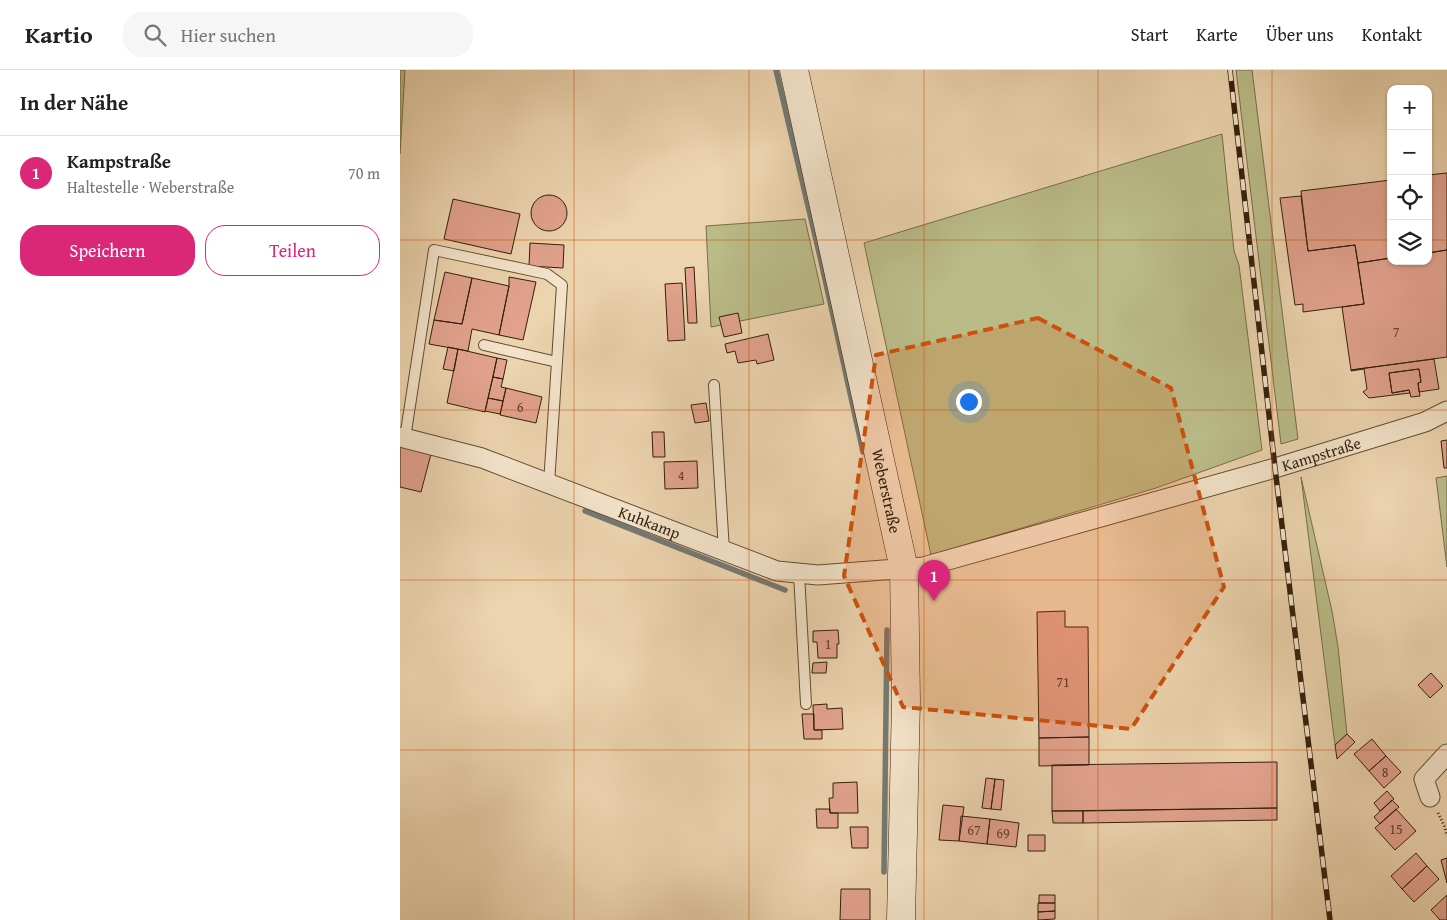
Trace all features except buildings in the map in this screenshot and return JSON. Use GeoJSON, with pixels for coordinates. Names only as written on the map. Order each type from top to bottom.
{"type":"FeatureCollection","features":[{"type":"Feature","properties":{"kind":"main road","name":"Weberstraße"},"geometry":{"type":"LineString","coordinates":[[794,70],[904,569],[906,701],[901,920]]}},
{"type":"Feature","properties":{"kind":"street","name":"Kampstraße"},"geometry":{"type":"LineString","coordinates":[[904,569],[923,567],[1276,468],[1425,422],[1447,411]]}},
{"type":"Feature","properties":{"kind":"street","name":"Kuhkamp"},"geometry":{"type":"LineString","coordinates":[[403,437],[482,458],[777,571],[818,575],[904,569]]}},
{"type":"Feature","properties":{"kind":"street"},"geometry":{"type":"LineString","coordinates":[[1430,797],[1424,779],[1447,754]]}},
{"type":"Feature","properties":{"kind":"lane"},"geometry":{"type":"LineString","coordinates":[[403,437],[434,250],[547,274],[562,285],[549,484]]}},
{"type":"Feature","properties":{"kind":"lane"},"geometry":{"type":"LineString","coordinates":[[484,345],[557,362]]}},
{"type":"Feature","properties":{"kind":"lane"},"geometry":{"type":"LineString","coordinates":[[714,385],[724,551]]}},
{"type":"Feature","properties":{"kind":"lane"},"geometry":{"type":"LineString","coordinates":[[799,573],[806,704]]}},
{"type":"Feature","properties":{"kind":"path"},"geometry":{"type":"LineString","coordinates":[[1430,797],[1447,835]]}},
{"type":"Feature","properties":{"kind":"highlighted area"},"geometry":{"type":"Polygon","coordinates":[[[1038,318],[1171,388],[1224,587],[1131,729],[903,707],[844,576],[876,355],[1038,318]]]}},
{"type":"Feature","properties":{"kind":"green space"},"geometry":{"type":"Polygon","coordinates":[[[400,70],[405,70],[400,154],[400,70]]]}},
{"type":"Feature","properties":{"kind":"green space"},"geometry":{"type":"Polygon","coordinates":[[[1236,70],[1252,70],[1298,439],[1281,444],[1236,70]]]}},
{"type":"Feature","properties":{"kind":"green space"},"geometry":{"type":"Polygon","coordinates":[[[1222,134],[1234,251],[1239,265],[1262,450],[1156,488],[931,555],[864,243],[1222,134]]]}},
{"type":"Feature","properties":{"kind":"green space"},"geometry":{"type":"Polygon","coordinates":[[[805,219],[824,304],[711,327],[706,226],[805,219]]]}},
{"type":"Feature","properties":{"kind":"green space"},"geometry":{"type":"Polygon","coordinates":[[[1447,476],[1447,567],[1436,478],[1447,476]]]}},
{"type":"Feature","properties":{"kind":"green space"},"geometry":{"type":"Polygon","coordinates":[[[1301,477],[1332,611],[1338,647],[1347,734],[1335,745],[1301,477]]]}},
{"type":"Feature","properties":{"kind":"waterway"},"geometry":{"type":"LineString","coordinates":[[776,70],[863,452]]}},
{"type":"Feature","properties":{"kind":"waterway"},"geometry":{"type":"LineString","coordinates":[[585,511],[785,590]]}},
{"type":"Feature","properties":{"kind":"waterway"},"geometry":{"type":"LineString","coordinates":[[884,872],[887,630]]}},
{"type":"Feature","properties":{"kind":"railway"},"geometry":{"type":"LineString","coordinates":[[1230,70],[1275,468],[1330,920]]}},
{"type":"Feature","properties":{"kind":"place","name":"Kampstraße"},"geometry":{"type":"Point","coordinates":[934,601]}}]}
